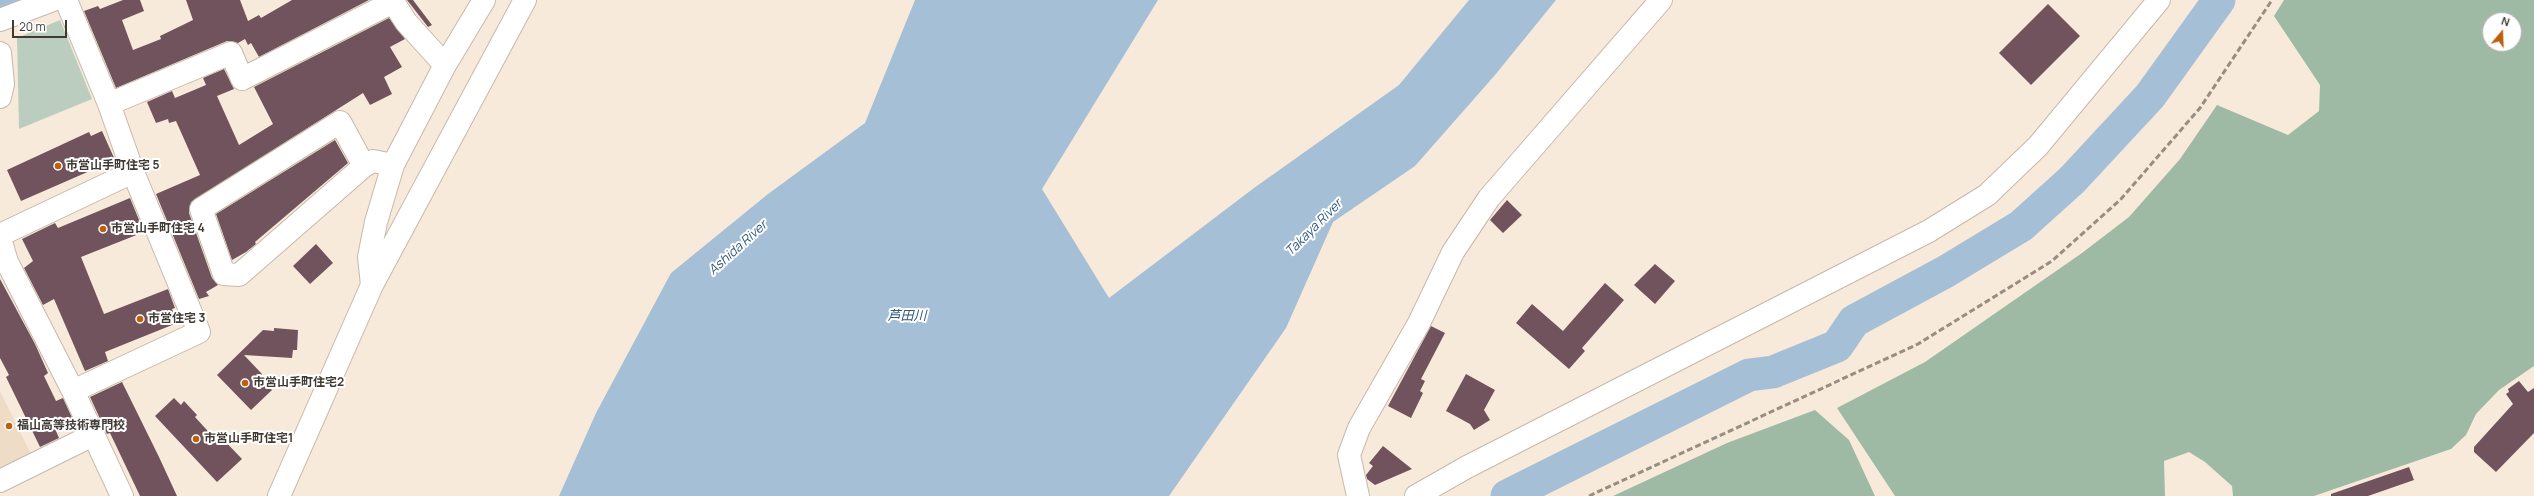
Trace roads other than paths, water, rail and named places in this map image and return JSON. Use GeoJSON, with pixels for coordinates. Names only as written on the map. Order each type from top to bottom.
{"type":"FeatureCollection","features":[{"type":"Feature","properties":{"kind":"street"},"geometry":{"type":"LineString","coordinates":[[0,20],[53,0]]}},
{"type":"Feature","properties":{"kind":"street"},"geometry":{"type":"LineString","coordinates":[[66,0],[109,104],[133,172],[199,332],[74,391]]}},
{"type":"Feature","properties":{"kind":"street"},"geometry":{"type":"LineString","coordinates":[[372,285],[369,257],[376,222],[393,165],[446,65],[484,0]]}},
{"type":"Feature","properties":{"kind":"street"},"geometry":{"type":"LineString","coordinates":[[279,496],[372,285],[525,0]]}},
{"type":"Feature","properties":{"kind":"street"},"geometry":{"type":"LineString","coordinates":[[1358,496],[1349,455],[1359,428],[1419,323],[1453,252],[1489,198],[1661,0]]}},
{"type":"Feature","properties":{"kind":"street"},"geometry":{"type":"LineString","coordinates":[[1416,496],[1467,467],[1929,231],[1987,195],[2038,146],[2159,0]]}},
{"type":"Feature","properties":{"kind":"street"},"geometry":{"type":"LineString","coordinates":[[109,104],[230,53],[242,79],[392,1],[406,22],[446,65]]}},
{"type":"Feature","properties":{"kind":"street"},"geometry":{"type":"LineString","coordinates":[[0,53],[3,84],[0,97]]}},
{"type":"Feature","properties":{"kind":"street"},"geometry":{"type":"LineString","coordinates":[[364,166],[340,122],[201,209],[224,274],[239,275],[364,166],[373,161],[393,165]]}},
{"type":"Feature","properties":{"kind":"street"},"geometry":{"type":"LineString","coordinates":[[0,235],[133,172]]}},
{"type":"Feature","properties":{"kind":"street"},"geometry":{"type":"LineString","coordinates":[[0,238],[7,262],[74,391],[122,496]]}},
{"type":"Feature","properties":{"kind":"street"},"geometry":{"type":"LineString","coordinates":[[0,481],[93,435]]}},
{"type":"Feature","properties":{"kind":"water","name":"芦田川"},"geometry":{"type":"Polygon","coordinates":[[[915,0],[1158,0],[1042,189],[1109,298],[1254,188],[1399,85],[1469,0],[1556,0],[1495,75],[1415,166],[1333,222],[1286,328],[1169,496],[559,496],[596,413],[671,273],[768,194],[865,123],[915,0]]]}},
{"type":"Feature","properties":{"kind":"waterway"},"geometry":{"type":"LineString","coordinates":[[12,2],[17,0]]}},
{"type":"Feature","properties":{"kind":"waterway"},"geometry":{"type":"LineString","coordinates":[[1507,496],[1749,375],[1773,372],[1837,346],[1854,321],[1945,272],[2021,226],[2072,180],[2150,96],[2219,0]]}},
{"type":"Feature","properties":{"kind":"railway"},"geometry":{"type":"LineString","coordinates":[[1589,496],[1918,344],[2052,261],[2121,199],[2200,108],[2272,0]]}},
{"type":"Feature","properties":{"kind":"place","name":"市営山手町住宅 5"},"geometry":{"type":"Point","coordinates":[58,166]}},
{"type":"Feature","properties":{"kind":"place","name":"市営山手町住宅 4"},"geometry":{"type":"Point","coordinates":[103,229]}},
{"type":"Feature","properties":{"kind":"place","name":"市営住宅 3"},"geometry":{"type":"Point","coordinates":[140,319]}},
{"type":"Feature","properties":{"kind":"place","name":"市営山手町住宅2"},"geometry":{"type":"Point","coordinates":[245,383]}},
{"type":"Feature","properties":{"kind":"place","name":"福山高等技術専門校"},"geometry":{"type":"Point","coordinates":[9,426]}},
{"type":"Feature","properties":{"kind":"place","name":"市営山手町住宅1"},"geometry":{"type":"Point","coordinates":[196,439]}},
{"type":"Feature","properties":{"kind":"water label","name":"Takaya River"},"geometry":{"type":"Point","coordinates":[1314,228]}},
{"type":"Feature","properties":{"kind":"water label","name":"Ashida River"},"geometry":{"type":"Point","coordinates":[738,248]}}]}
